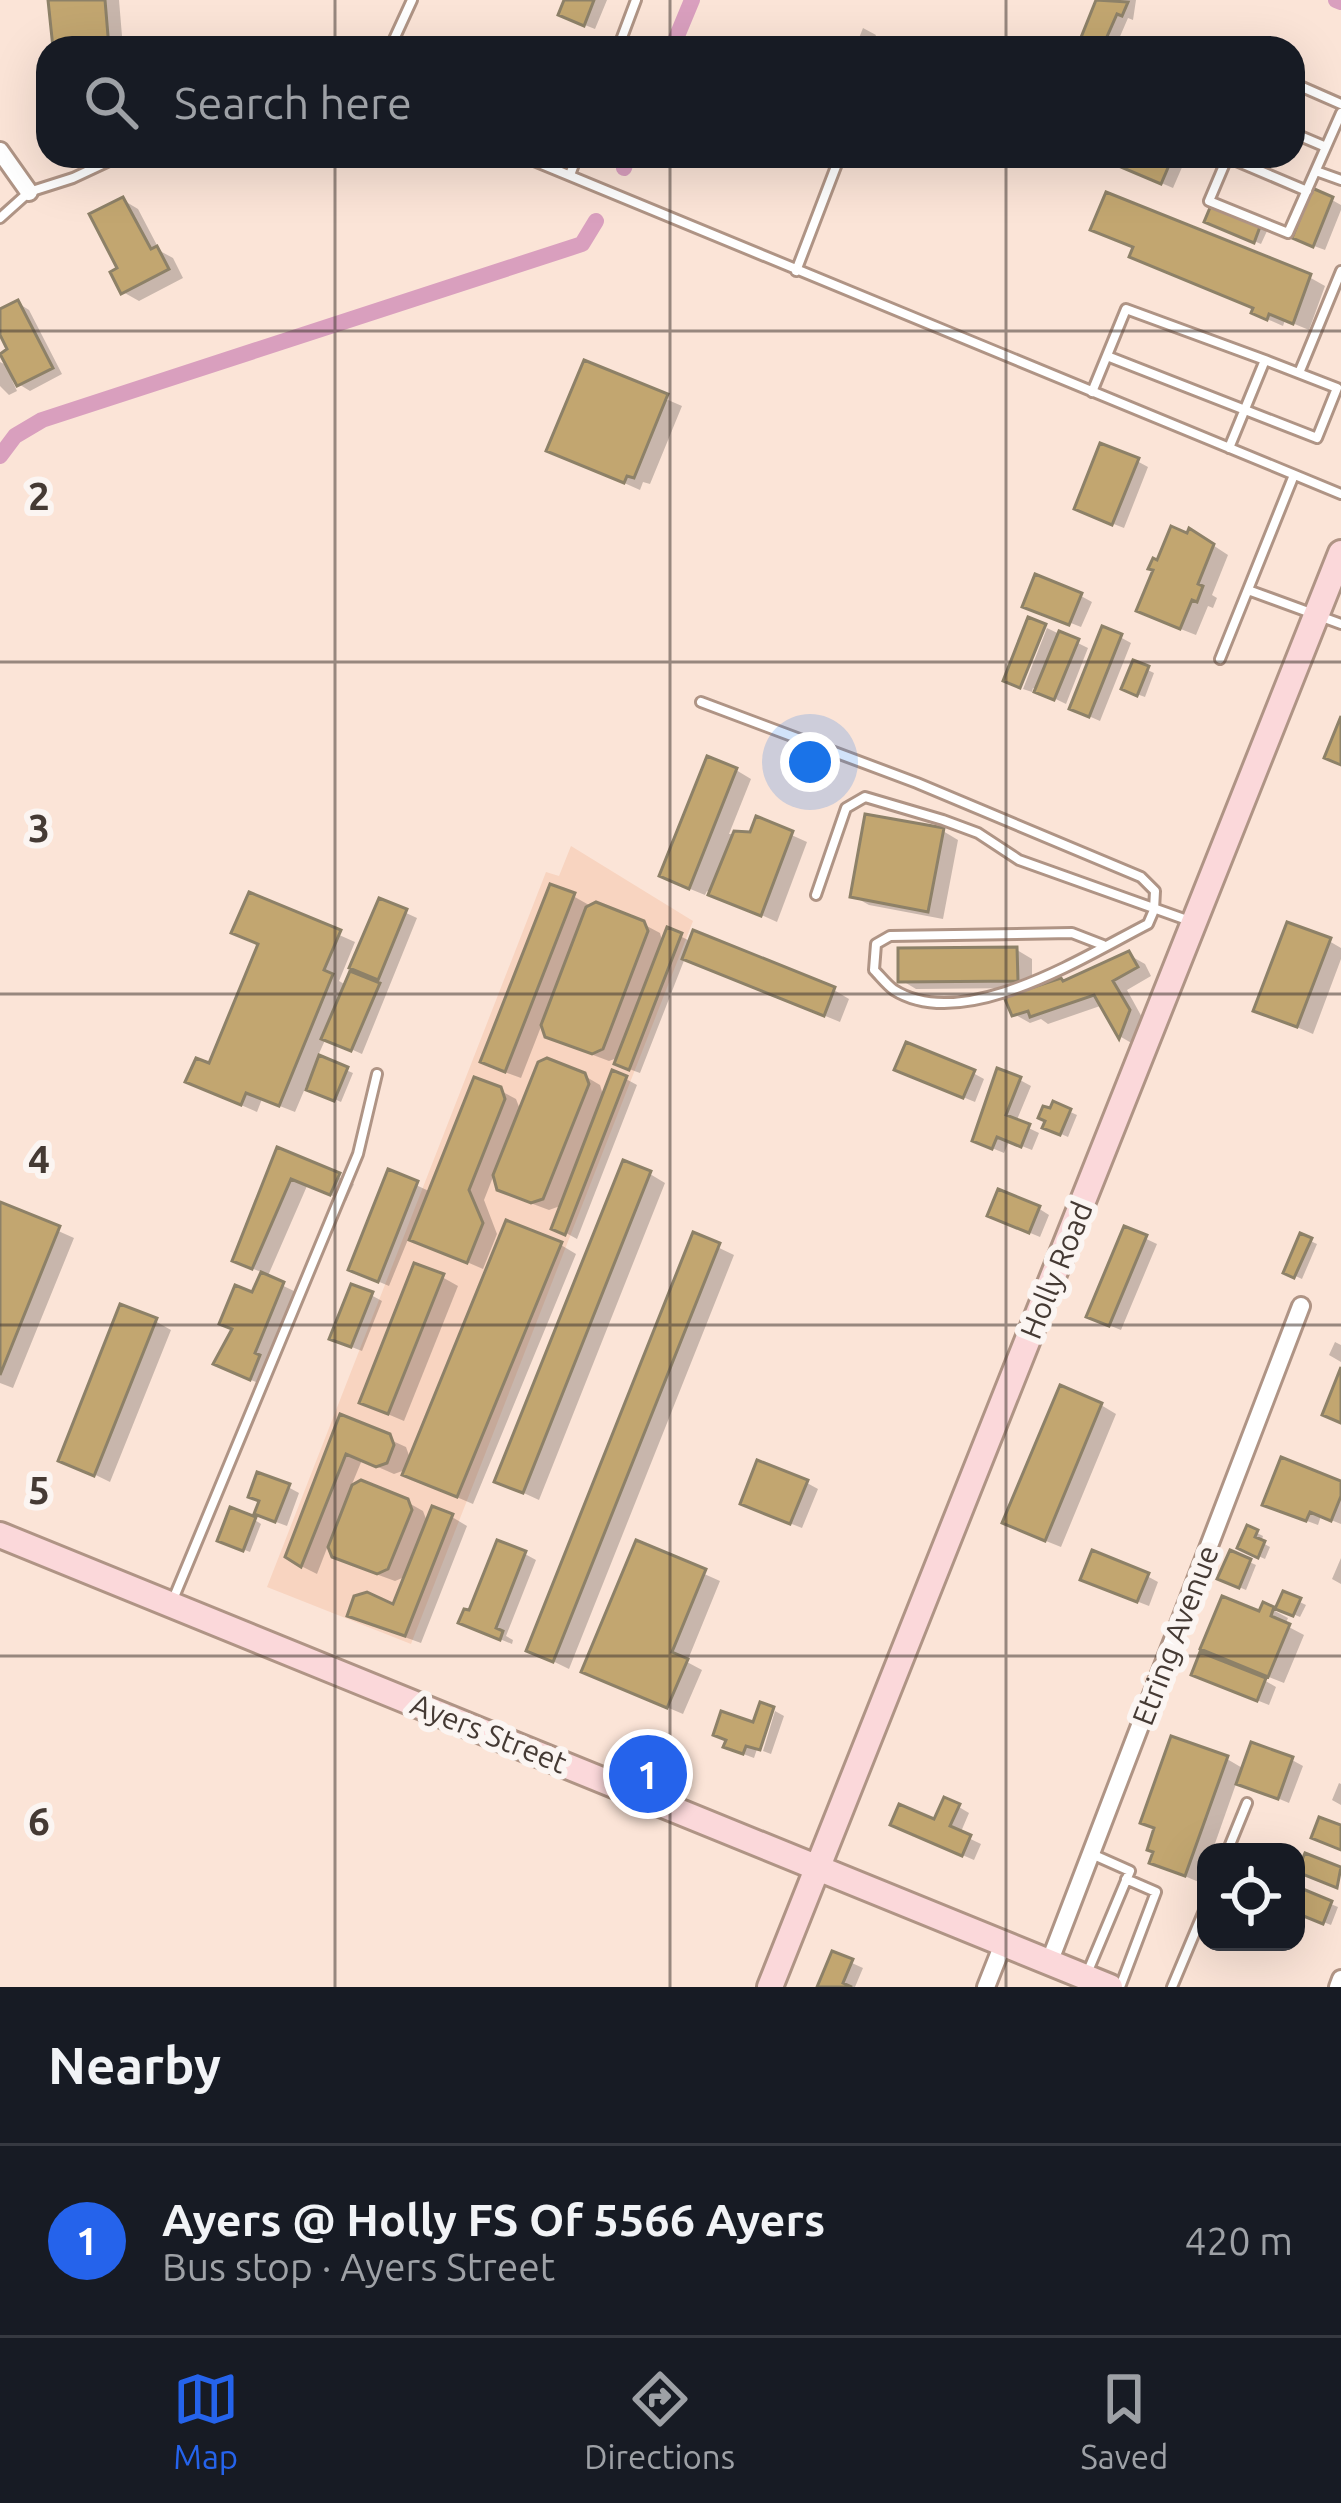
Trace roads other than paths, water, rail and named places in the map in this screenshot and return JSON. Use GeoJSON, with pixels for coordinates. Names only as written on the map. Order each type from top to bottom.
{"type":"FeatureCollection","features":[{"type":"Feature","properties":{"kind":"main road","name":"Holly Road"},"geometry":{"type":"LineString","coordinates":[[770,1987],[1195,922],[1329,619],[1341,553]]}},
{"type":"Feature","properties":{"kind":"main road","name":"Ayers Street"},"geometry":{"type":"LineString","coordinates":[[0,1535],[1098,1982]]}},
{"type":"Feature","properties":{"kind":"street"},"geometry":{"type":"LineString","coordinates":[[0,151],[29,192]]}},
{"type":"Feature","properties":{"kind":"street","name":"Etring Avenue"},"geometry":{"type":"LineString","coordinates":[[1049,1963],[1300,1306]]}},
{"type":"Feature","properties":{"kind":"street"},"geometry":{"type":"LineString","coordinates":[[986,1987],[1003,1944]]}},
{"type":"Feature","properties":{"kind":"street"},"geometry":{"type":"LineString","coordinates":[[1337,1987],[1341,1978]]}},
{"type":"Feature","properties":{"kind":"lane"},"geometry":{"type":"LineString","coordinates":[[396,36],[412,0]]}},
{"type":"Feature","properties":{"kind":"lane"},"geometry":{"type":"LineString","coordinates":[[622,36],[636,0]]}},
{"type":"Feature","properties":{"kind":"lane"},"geometry":{"type":"LineString","coordinates":[[1223,168],[1209,201],[1288,233],[1341,108],[1305,89]]}},
{"type":"Feature","properties":{"kind":"lane"},"geometry":{"type":"LineString","coordinates":[[1305,138],[1326,147]]}},
{"type":"Feature","properties":{"kind":"lane"},"geometry":{"type":"LineString","coordinates":[[0,218],[29,192],[94,168]]}},
{"type":"Feature","properties":{"kind":"lane"},"geometry":{"type":"LineString","coordinates":[[551,168],[1341,494]]}},
{"type":"Feature","properties":{"kind":"lane"},"geometry":{"type":"LineString","coordinates":[[570,176],[573,168]]}},
{"type":"Feature","properties":{"kind":"lane"},"geometry":{"type":"LineString","coordinates":[[796,271],[835,168]]}},
{"type":"Feature","properties":{"kind":"lane"},"geometry":{"type":"LineString","coordinates":[[1254,168],[1307,191]]}},
{"type":"Feature","properties":{"kind":"lane"},"geometry":{"type":"LineString","coordinates":[[1316,171],[1341,180]]}},
{"type":"Feature","properties":{"kind":"lane"},"geometry":{"type":"LineString","coordinates":[[1299,373],[1341,271]]}},
{"type":"Feature","properties":{"kind":"lane"},"geometry":{"type":"LineString","coordinates":[[1093,392],[1126,308],[1336,388]]}},
{"type":"Feature","properties":{"kind":"lane"},"geometry":{"type":"LineString","coordinates":[[1107,356],[1317,438],[1341,376]]}},
{"type":"Feature","properties":{"kind":"lane"},"geometry":{"type":"LineString","coordinates":[[1229,448],[1265,359]]}},
{"type":"Feature","properties":{"kind":"lane"},"geometry":{"type":"LineString","coordinates":[[1220,658],[1294,475]]}},
{"type":"Feature","properties":{"kind":"lane"},"geometry":{"type":"LineString","coordinates":[[1248,590],[1329,619]]}},
{"type":"Feature","properties":{"kind":"lane"},"geometry":{"type":"LineString","coordinates":[[701,702],[917,783],[1141,877],[1155,891],[1148,924],[1055,973],[990,997],[952,1002],[918,999],[893,989],[874,970],[876,944],[890,936],[1072,933],[1103,945]]}},
{"type":"Feature","properties":{"kind":"lane"},"geometry":{"type":"LineString","coordinates":[[815,895],[846,808],[865,797],[978,833],[1019,860],[1195,922]]}},
{"type":"Feature","properties":{"kind":"lane"},"geometry":{"type":"LineString","coordinates":[[172,1603],[358,1154],[377,1074]]}},
{"type":"Feature","properties":{"kind":"lane"},"geometry":{"type":"LineString","coordinates":[[1230,1843],[1246,1803]]}},
{"type":"Feature","properties":{"kind":"lane"},"geometry":{"type":"LineString","coordinates":[[1090,1854],[1130,1871],[1098,1982]]}},
{"type":"Feature","properties":{"kind":"lane"},"geometry":{"type":"LineString","coordinates":[[1120,1987],[1156,1892],[1126,1880]]}},
{"type":"Feature","properties":{"kind":"lane"},"geometry":{"type":"LineString","coordinates":[[1172,1987],[1197,1927]]}},
{"type":"Feature","properties":{"kind":"waterway"},"geometry":{"type":"LineString","coordinates":[[677,36],[692,0]]}},
{"type":"Feature","properties":{"kind":"waterway"},"geometry":{"type":"LineString","coordinates":[[1336,0],[1341,2]]}},
{"type":"Feature","properties":{"kind":"waterway"},"geometry":{"type":"LineString","coordinates":[[0,456],[15,436],[42,420],[582,244],[596,221]]}},
{"type":"Feature","properties":{"kind":"place","name":"Ayers @ Holly FS Of 5566 Ayers"},"geometry":{"type":"Point","coordinates":[648,1774]}}]}
